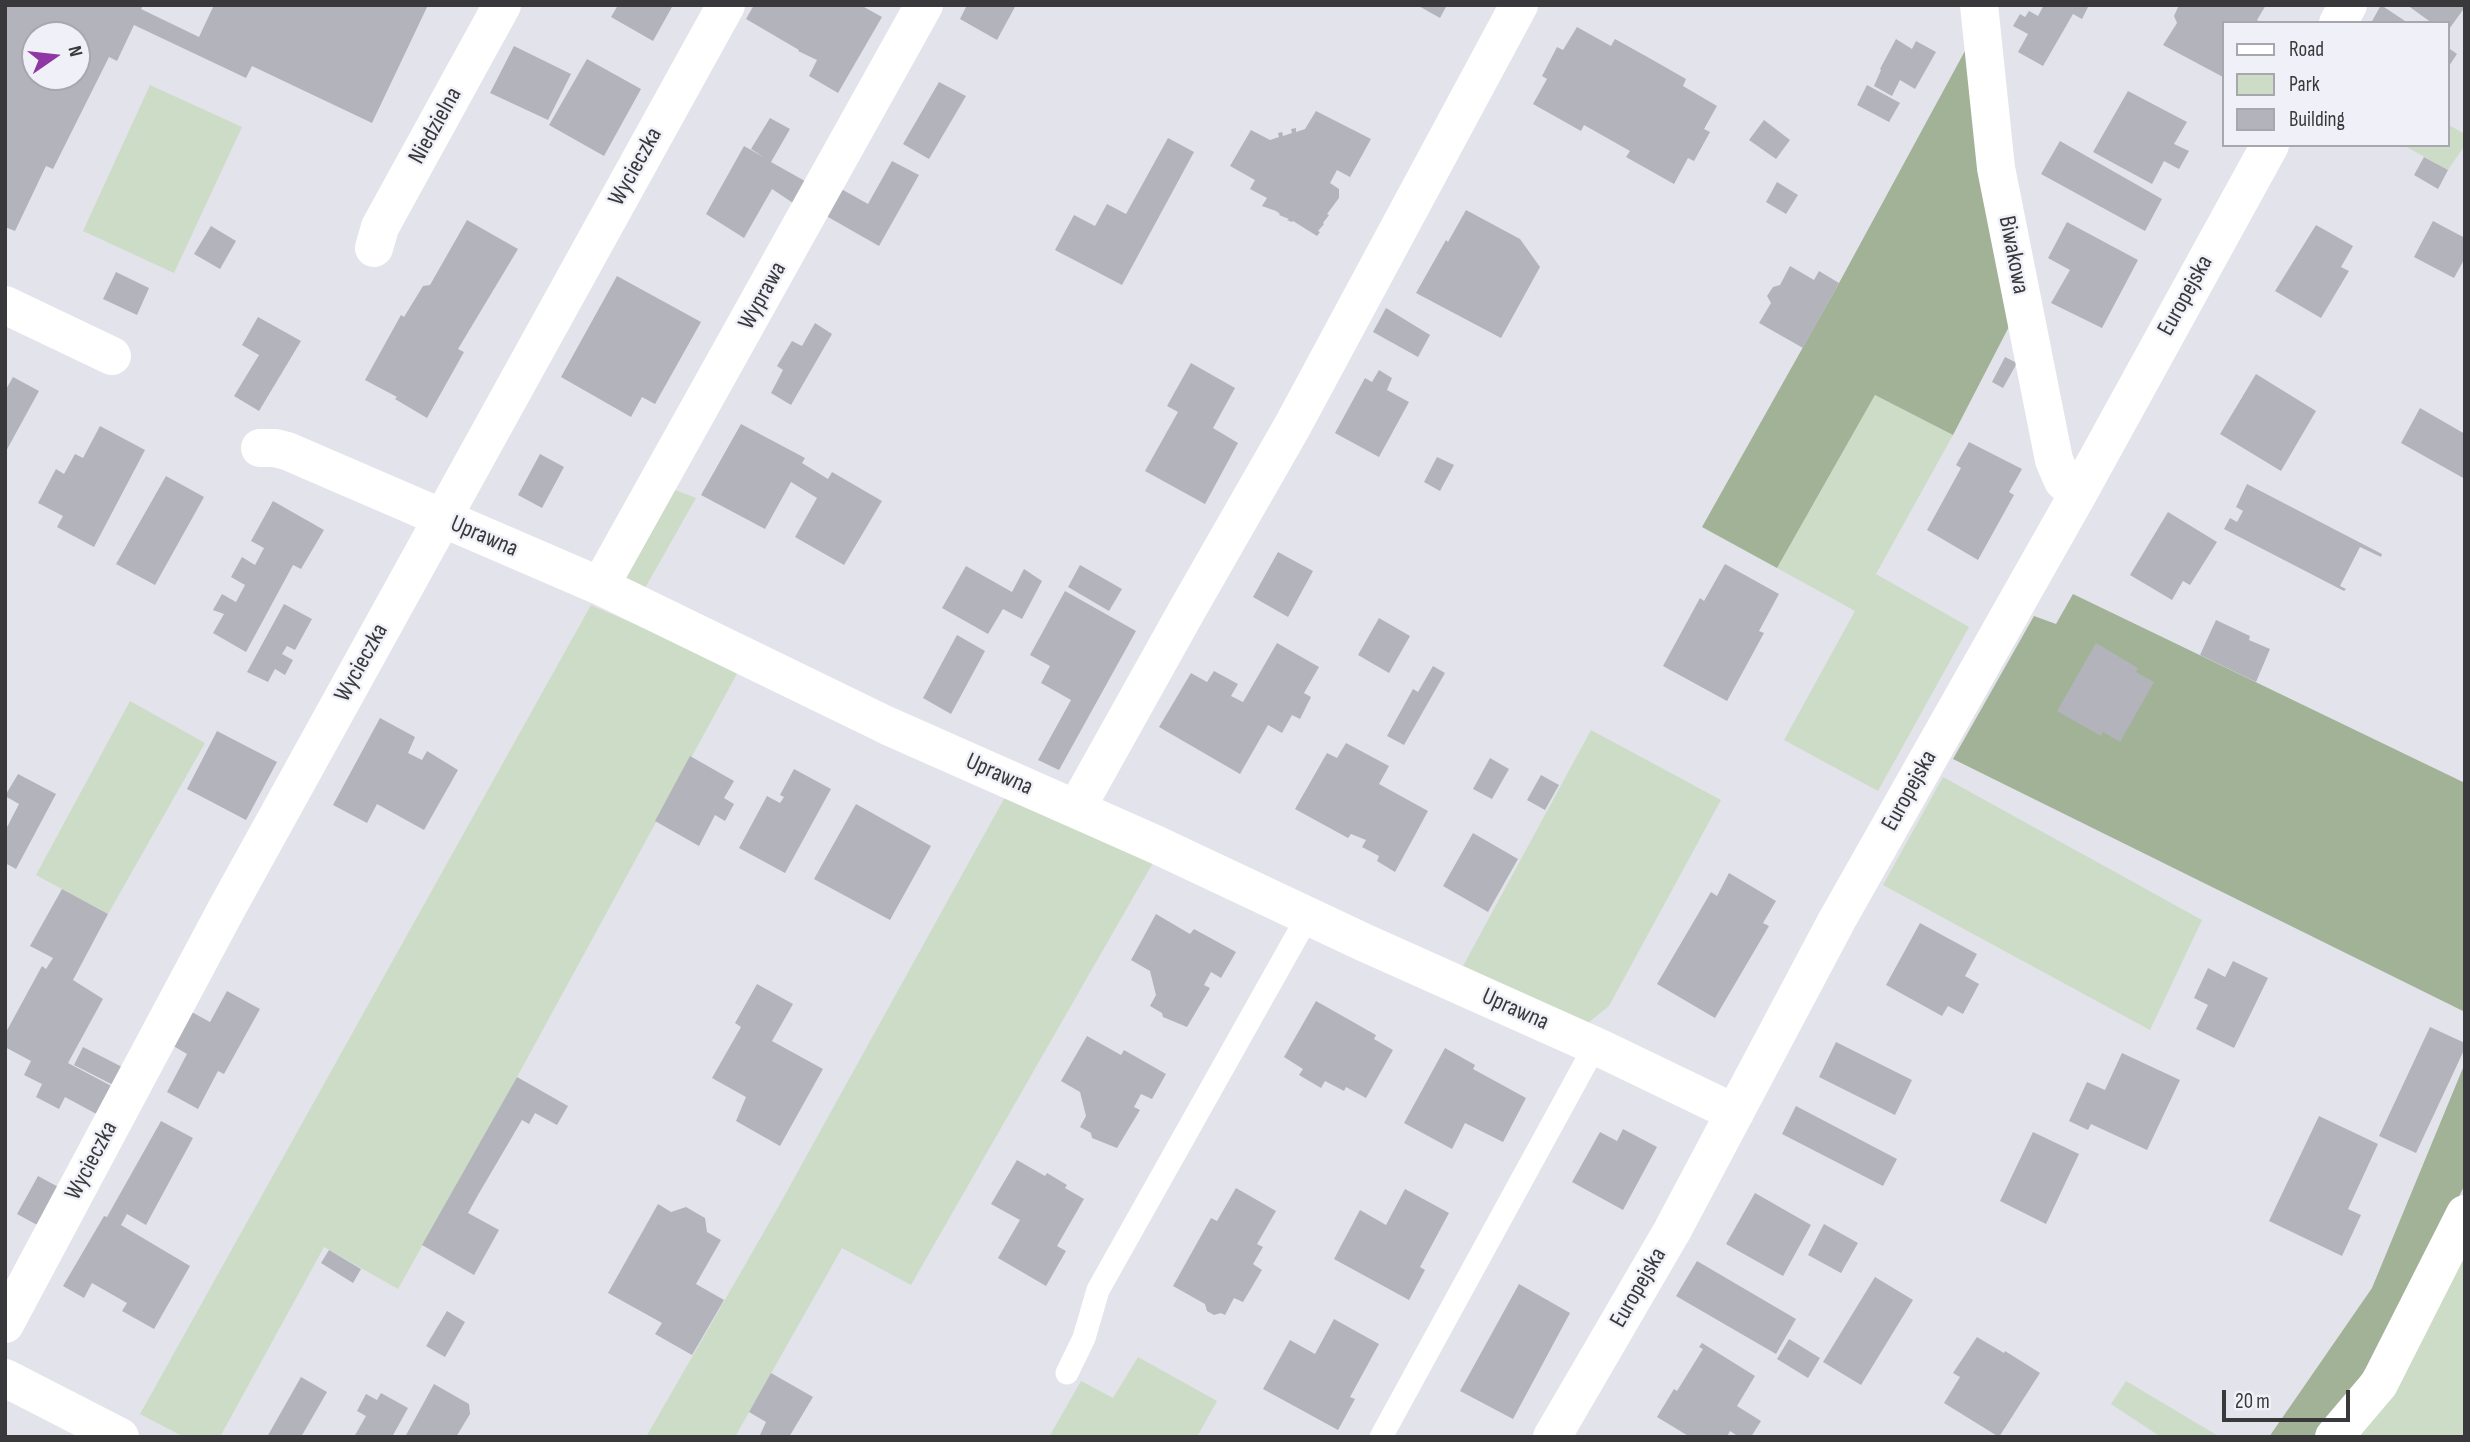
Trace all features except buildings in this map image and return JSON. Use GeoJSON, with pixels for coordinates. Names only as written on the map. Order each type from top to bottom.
{"type":"FeatureCollection","features":[{"type":"Feature","properties":{"kind":"street","name":"Niedzielna"},"geometry":{"type":"LineString","coordinates":[[374,248],[380,228],[502,5]]}},
{"type":"Feature","properties":{"kind":"street","name":"Wycieczka"},"geometry":{"type":"LineString","coordinates":[[5,1324],[221,920],[726,5]]}},
{"type":"Feature","properties":{"kind":"street","name":"Wyprawa"},"geometry":{"type":"LineString","coordinates":[[600,586],[924,5]]}},
{"type":"Feature","properties":{"kind":"street"},"geometry":{"type":"LineString","coordinates":[[1076,809],[1293,425],[1520,5]]}},
{"type":"Feature","properties":{"kind":"street","name":"Biwakowa"},"geometry":{"type":"LineString","coordinates":[[1979,5],[1996,168],[2054,460],[2063,481],[2078,494]]}},
{"type":"Feature","properties":{"kind":"street"},"geometry":{"type":"LineString","coordinates":[[2339,21],[2348,5]]}},
{"type":"Feature","properties":{"kind":"street","name":"Europejska"},"geometry":{"type":"LineString","coordinates":[[1552,1437],[1672,1231],[1837,920],[2078,494],[2269,147]]}},
{"type":"Feature","properties":{"kind":"street"},"geometry":{"type":"LineString","coordinates":[[5,305],[112,356]]}},
{"type":"Feature","properties":{"kind":"street","name":"Uprawna"},"geometry":{"type":"LineString","coordinates":[[260,448],[287,451],[600,586],[888,726],[1595,1046],[1735,1113]]}},
{"type":"Feature","properties":{"kind":"street"},"geometry":{"type":"LineString","coordinates":[[2333,1437],[2379,1384],[2465,1214]]}},
{"type":"Feature","properties":{"kind":"street"},"geometry":{"type":"LineString","coordinates":[[5,1378],[120,1437]]}},
{"type":"Feature","properties":{"kind":"lane"},"geometry":{"type":"LineString","coordinates":[[1066,1373],[1084,1338],[1097,1290],[1308,916]]}},
{"type":"Feature","properties":{"kind":"lane"},"geometry":{"type":"LineString","coordinates":[[1381,1437],[1595,1046]]}},
{"type":"Feature","properties":{"kind":"green space"},"geometry":{"type":"Polygon","coordinates":[[[1966,49],[2016,313],[1953,435],[1875,395],[1777,568],[1702,527],[1966,49]]]}},
{"type":"Feature","properties":{"kind":"green space"},"geometry":{"type":"Polygon","coordinates":[[[150,85],[242,127],[174,273],[83,231],[150,85]]]}},
{"type":"Feature","properties":{"kind":"green space"},"geometry":{"type":"Polygon","coordinates":[[[2449,125],[2465,134],[2465,145],[2448,170],[2407,147],[2449,147],[2449,125]]]}},
{"type":"Feature","properties":{"kind":"green space"},"geometry":{"type":"Polygon","coordinates":[[[1875,395],[1953,435],[1876,574],[1969,627],[1878,791],[1784,740],[1855,611],[1777,568],[1875,395]]]}},
{"type":"Feature","properties":{"kind":"green space"},"geometry":{"type":"Polygon","coordinates":[[[670,488],[696,498],[645,588],[621,577],[670,488]]]}},
{"type":"Feature","properties":{"kind":"green space"},"geometry":{"type":"Polygon","coordinates":[[[2073,594],[2465,783],[2465,1012],[1953,759],[2034,616],[2056,624],[2073,594]]]}},
{"type":"Feature","properties":{"kind":"green space"},"geometry":{"type":"Polygon","coordinates":[[[591,605],[739,670],[517,1077],[398,1289],[324,1247],[220,1437],[184,1437],[140,1414],[591,605]]]}},
{"type":"Feature","properties":{"kind":"green space"},"geometry":{"type":"Polygon","coordinates":[[[130,701],[205,743],[108,914],[36,875],[130,701]]]}},
{"type":"Feature","properties":{"kind":"green space"},"geometry":{"type":"Polygon","coordinates":[[[1591,730],[1721,800],[1609,1006],[1588,1023],[1463,966],[1591,730]]]}},
{"type":"Feature","properties":{"kind":"green space"},"geometry":{"type":"Polygon","coordinates":[[[1943,777],[2202,920],[2150,1030],[1883,885],[1943,777]]]}},
{"type":"Feature","properties":{"kind":"green space"},"geometry":{"type":"Polygon","coordinates":[[[1005,797],[1154,861],[911,1285],[842,1248],[735,1437],[646,1437],[776,1211],[1005,797]]]}},
{"type":"Feature","properties":{"kind":"green space"},"geometry":{"type":"Polygon","coordinates":[[[2465,1063],[2465,1184],[2409,1301],[2322,1437],[2269,1437],[2372,1288],[2465,1063]]]}},
{"type":"Feature","properties":{"kind":"green space"},"geometry":{"type":"Polygon","coordinates":[[[2465,1238],[2465,1437],[2353,1437],[2465,1238]]]}},
{"type":"Feature","properties":{"kind":"green space"},"geometry":{"type":"Polygon","coordinates":[[[1138,1357],[1217,1401],[1197,1437],[1049,1437],[1081,1381],[1113,1398],[1138,1357]]]}},
{"type":"Feature","properties":{"kind":"green space"},"geometry":{"type":"Polygon","coordinates":[[[2126,1381],[2220,1437],[2161,1437],[2111,1404],[2126,1381]]]}}]}
